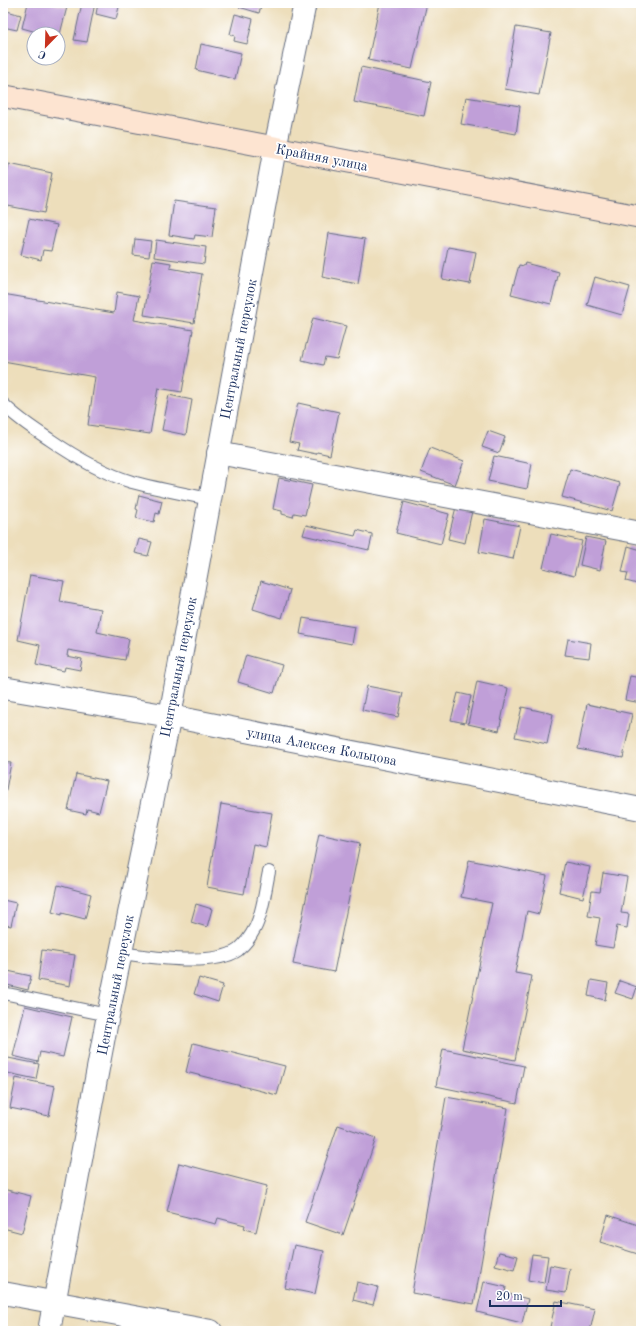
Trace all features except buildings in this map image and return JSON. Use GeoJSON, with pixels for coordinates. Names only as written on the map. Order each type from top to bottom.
{"type":"FeatureCollection","features":[{"type":"Feature","properties":{"kind":"main road","name":"Крайняя улица"},"geometry":{"type":"LineString","coordinates":[[3,96],[641,217]]}},
{"type":"Feature","properties":{"kind":"street","name":"Центральный переулок"},"geometry":{"type":"LineString","coordinates":[[49,1331],[108,1015],[170,716],[275,148],[305,3]]}},
{"type":"Feature","properties":{"kind":"street"},"geometry":{"type":"LineString","coordinates":[[218,453],[641,533]]}},
{"type":"Feature","properties":{"kind":"street","name":"улица Алексея Кольцова"},"geometry":{"type":"LineString","coordinates":[[3,688],[170,716],[641,809]]}},
{"type":"Feature","properties":{"kind":"street"},"geometry":{"type":"LineString","coordinates":[[3,1293],[210,1331]]}},
{"type":"Feature","properties":{"kind":"lane"},"geometry":{"type":"LineString","coordinates":[[3,404],[23,422],[70,454],[112,475],[133,482],[210,499]]}},
{"type":"Feature","properties":{"kind":"lane"},"geometry":{"type":"LineString","coordinates":[[121,953],[157,958],[208,958],[227,955],[237,950],[245,943],[256,927],[269,872]]}},
{"type":"Feature","properties":{"kind":"lane"},"geometry":{"type":"LineString","coordinates":[[3,993],[108,1015]]}}]}
